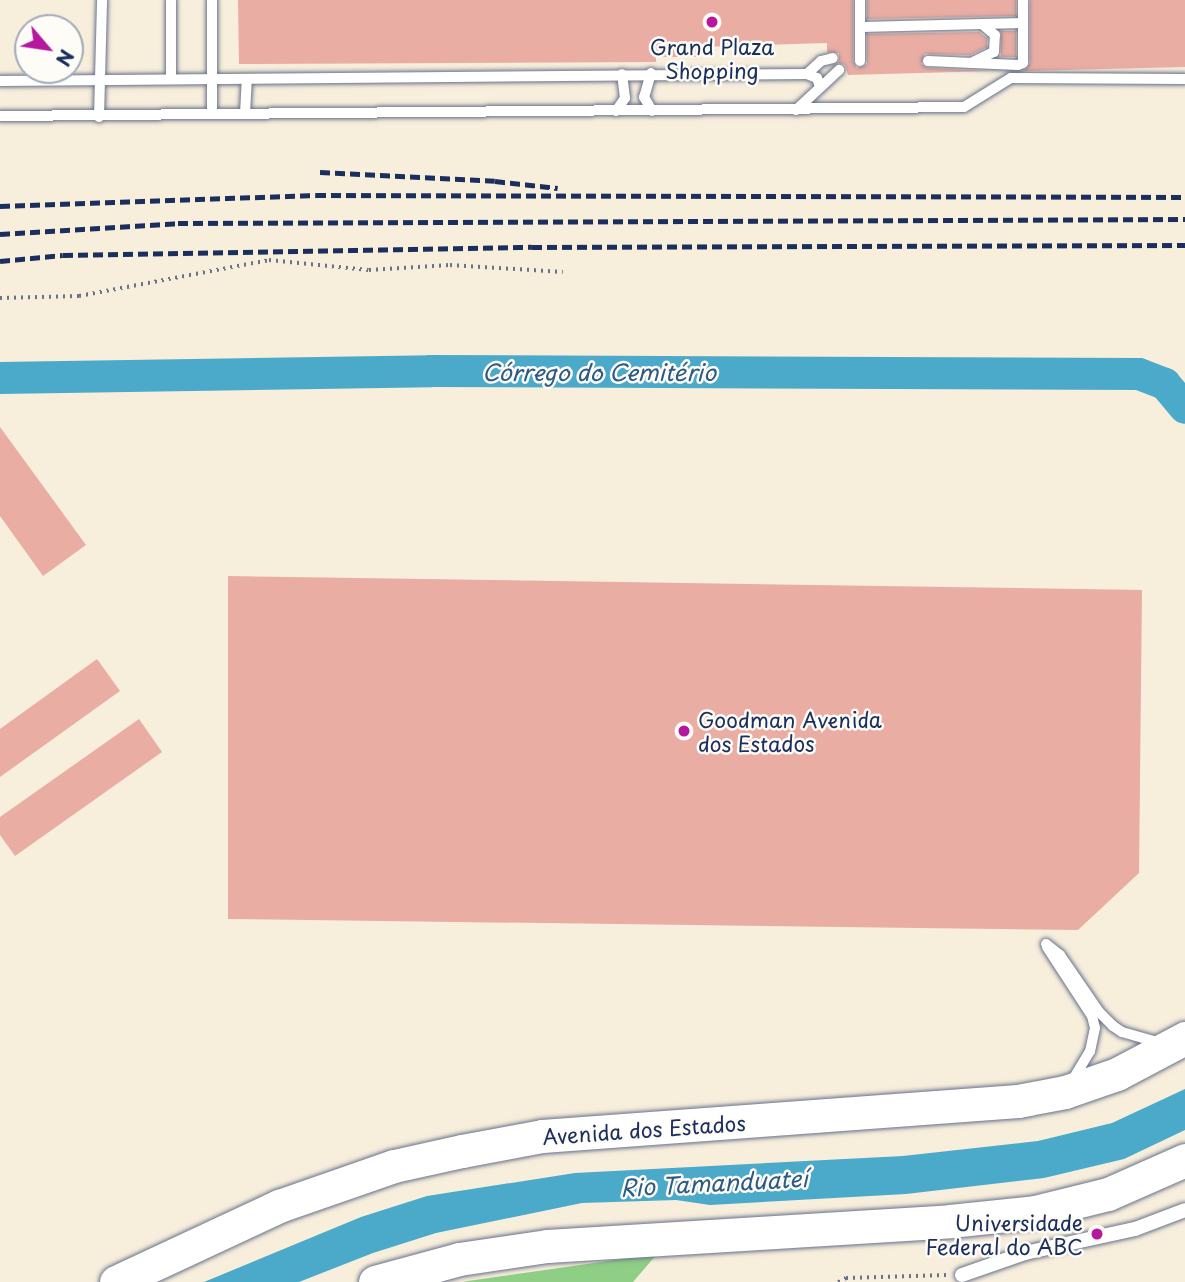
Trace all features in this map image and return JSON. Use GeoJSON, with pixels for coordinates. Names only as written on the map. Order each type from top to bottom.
{"type":"FeatureCollection","features":[{"type":"Feature","properties":{"kind":"highway","name":"Avenida dos Estados"},"geometry":{"type":"LineString","coordinates":[[116,1282],[279,1206],[394,1166],[542,1136],[976,1106],[1065,1092],[1117,1074],[1179,1042]]}},
{"type":"Feature","properties":{"kind":"highway"},"geometry":{"type":"LineString","coordinates":[[375,1282],[459,1259],[547,1246],[950,1221],[1035,1212],[1108,1194],[1185,1160]]}},
{"type":"Feature","properties":{"kind":"street"},"geometry":{"type":"LineString","coordinates":[[962,1275],[1025,1253],[1135,1229],[1185,1210]]}},
{"type":"Feature","properties":{"kind":"lane"},"geometry":{"type":"LineString","coordinates":[[99,117],[102,0]]}},
{"type":"Feature","properties":{"kind":"lane"},"geometry":{"type":"LineString","coordinates":[[171,0],[171,78]]}},
{"type":"Feature","properties":{"kind":"lane"},"geometry":{"type":"LineString","coordinates":[[212,0],[212,114]]}},
{"type":"Feature","properties":{"kind":"lane"},"geometry":{"type":"LineString","coordinates":[[860,0],[860,61]]}},
{"type":"Feature","properties":{"kind":"lane"},"geometry":{"type":"LineString","coordinates":[[928,61],[967,64],[1023,63],[1023,0]]}},
{"type":"Feature","properties":{"kind":"lane"},"geometry":{"type":"LineString","coordinates":[[861,27],[1023,23]]}},
{"type":"Feature","properties":{"kind":"lane"},"geometry":{"type":"LineString","coordinates":[[967,64],[994,52],[995,35],[982,25]]}},
{"type":"Feature","properties":{"kind":"lane"},"geometry":{"type":"LineString","coordinates":[[807,74],[821,61],[833,58]]}},
{"type":"Feature","properties":{"kind":"lane"},"geometry":{"type":"LineString","coordinates":[[796,110],[839,70]]}},
{"type":"Feature","properties":{"kind":"lane"},"geometry":{"type":"LineString","coordinates":[[0,81],[651,73],[807,74],[817,78],[820,87]]}},
{"type":"Feature","properties":{"kind":"lane"},"geometry":{"type":"LineString","coordinates":[[651,73],[644,97],[652,111]]}},
{"type":"Feature","properties":{"kind":"lane"},"geometry":{"type":"LineString","coordinates":[[616,111],[625,98],[622,74]]}},
{"type":"Feature","properties":{"kind":"lane"},"geometry":{"type":"LineString","coordinates":[[0,116],[968,107],[1011,78],[1185,79]]}},
{"type":"Feature","properties":{"kind":"lane"},"geometry":{"type":"LineString","coordinates":[[245,114],[247,80]]}},
{"type":"Feature","properties":{"kind":"lane"},"geometry":{"type":"LineString","coordinates":[[1065,1092],[1088,1054],[1095,1028],[1092,1016],[1045,944],[1060,955],[1099,1012],[1113,1026],[1135,1037],[1179,1042]]}},
{"type":"Feature","properties":{"kind":"path"},"geometry":{"type":"LineString","coordinates":[[0,298],[79,296],[269,260],[369,270],[450,265],[563,272]]}},
{"type":"Feature","properties":{"kind":"path"},"geometry":{"type":"LineString","coordinates":[[838,1282],[846,1278],[933,1275]]}},
{"type":"Feature","properties":{"kind":"green space"},"geometry":{"type":"Polygon","coordinates":[[[657,1254],[633,1282],[463,1282],[468,1281],[657,1254]]]}},
{"type":"Feature","properties":{"kind":"water","name":"Rio Tamanduateí"},"geometry":{"type":"Polygon","coordinates":[[[1185,1089],[1185,1130],[1124,1159],[1044,1178],[906,1194],[710,1205],[676,1200],[582,1203],[436,1233],[373,1253],[299,1282],[204,1282],[361,1217],[427,1196],[575,1173],[903,1156],[1038,1141],[1112,1123],[1185,1089]]]}},
{"type":"Feature","properties":{"kind":"building","name":"Grand Plaza Shopping"},"geometry":{"type":"Polygon","coordinates":[[[238,0],[853,0],[853,61],[857,68],[867,64],[867,34],[979,32],[987,38],[987,47],[970,55],[925,54],[921,64],[928,68],[992,71],[848,75],[845,65],[839,63],[839,53],[827,52],[827,43],[698,47],[698,57],[656,57],[656,62],[239,64],[238,0]]]}},
{"type":"Feature","properties":{"kind":"building"},"geometry":{"type":"Polygon","coordinates":[[[867,0],[1016,0],[1016,16],[867,19],[867,0]]]}},
{"type":"Feature","properties":{"kind":"building"},"geometry":{"type":"Polygon","coordinates":[[[1030,0],[1185,0],[1185,67],[1024,71],[1030,63],[1030,0]]]}},
{"type":"Feature","properties":{"kind":"building"},"geometry":{"type":"Polygon","coordinates":[[[1001,31],[1016,31],[1016,57],[1001,57],[1001,31]]]}},
{"type":"Feature","properties":{"kind":"building"},"geometry":{"type":"Polygon","coordinates":[[[0,427],[86,545],[43,576],[0,516],[0,427]]]}},
{"type":"Feature","properties":{"kind":"building","name":"Goodman Avenida dos Estados"},"geometry":{"type":"Polygon","coordinates":[[[228,576],[1142,590],[1139,873],[1078,930],[228,919],[228,576]]]}},
{"type":"Feature","properties":{"kind":"building"},"geometry":{"type":"Polygon","coordinates":[[[97,659],[120,691],[0,777],[0,729],[97,659]]]}},
{"type":"Feature","properties":{"kind":"building"},"geometry":{"type":"Polygon","coordinates":[[[139,719],[162,752],[15,856],[0,835],[0,817],[139,719]]]}},
{"type":"Feature","properties":{"kind":"waterway","name":"Córrego do Cemitério"},"geometry":{"type":"LineString","coordinates":[[0,378],[431,371],[1139,374],[1165,384],[1185,408]]}},
{"type":"Feature","properties":{"kind":"railway"},"geometry":{"type":"LineString","coordinates":[[320,172],[495,181],[558,188]]}},
{"type":"Feature","properties":{"kind":"railway"},"geometry":{"type":"LineString","coordinates":[[0,206],[316,195],[1185,197]]}},
{"type":"Feature","properties":{"kind":"railway"},"geometry":{"type":"LineString","coordinates":[[0,234],[178,223],[1185,219]]}},
{"type":"Feature","properties":{"kind":"railway"},"geometry":{"type":"LineString","coordinates":[[0,261],[63,255],[532,247],[1185,245]]}},
{"type":"Feature","properties":{"kind":"place","name":"Grand Plaza Shopping"},"geometry":{"type":"Point","coordinates":[712,22]}},
{"type":"Feature","properties":{"kind":"place","name":"Goodman Avenida dos Estados"},"geometry":{"type":"Point","coordinates":[684,731]}},
{"type":"Feature","properties":{"kind":"place","name":"Universidade Federal do ABC"},"geometry":{"type":"Point","coordinates":[1097,1234]}}]}
